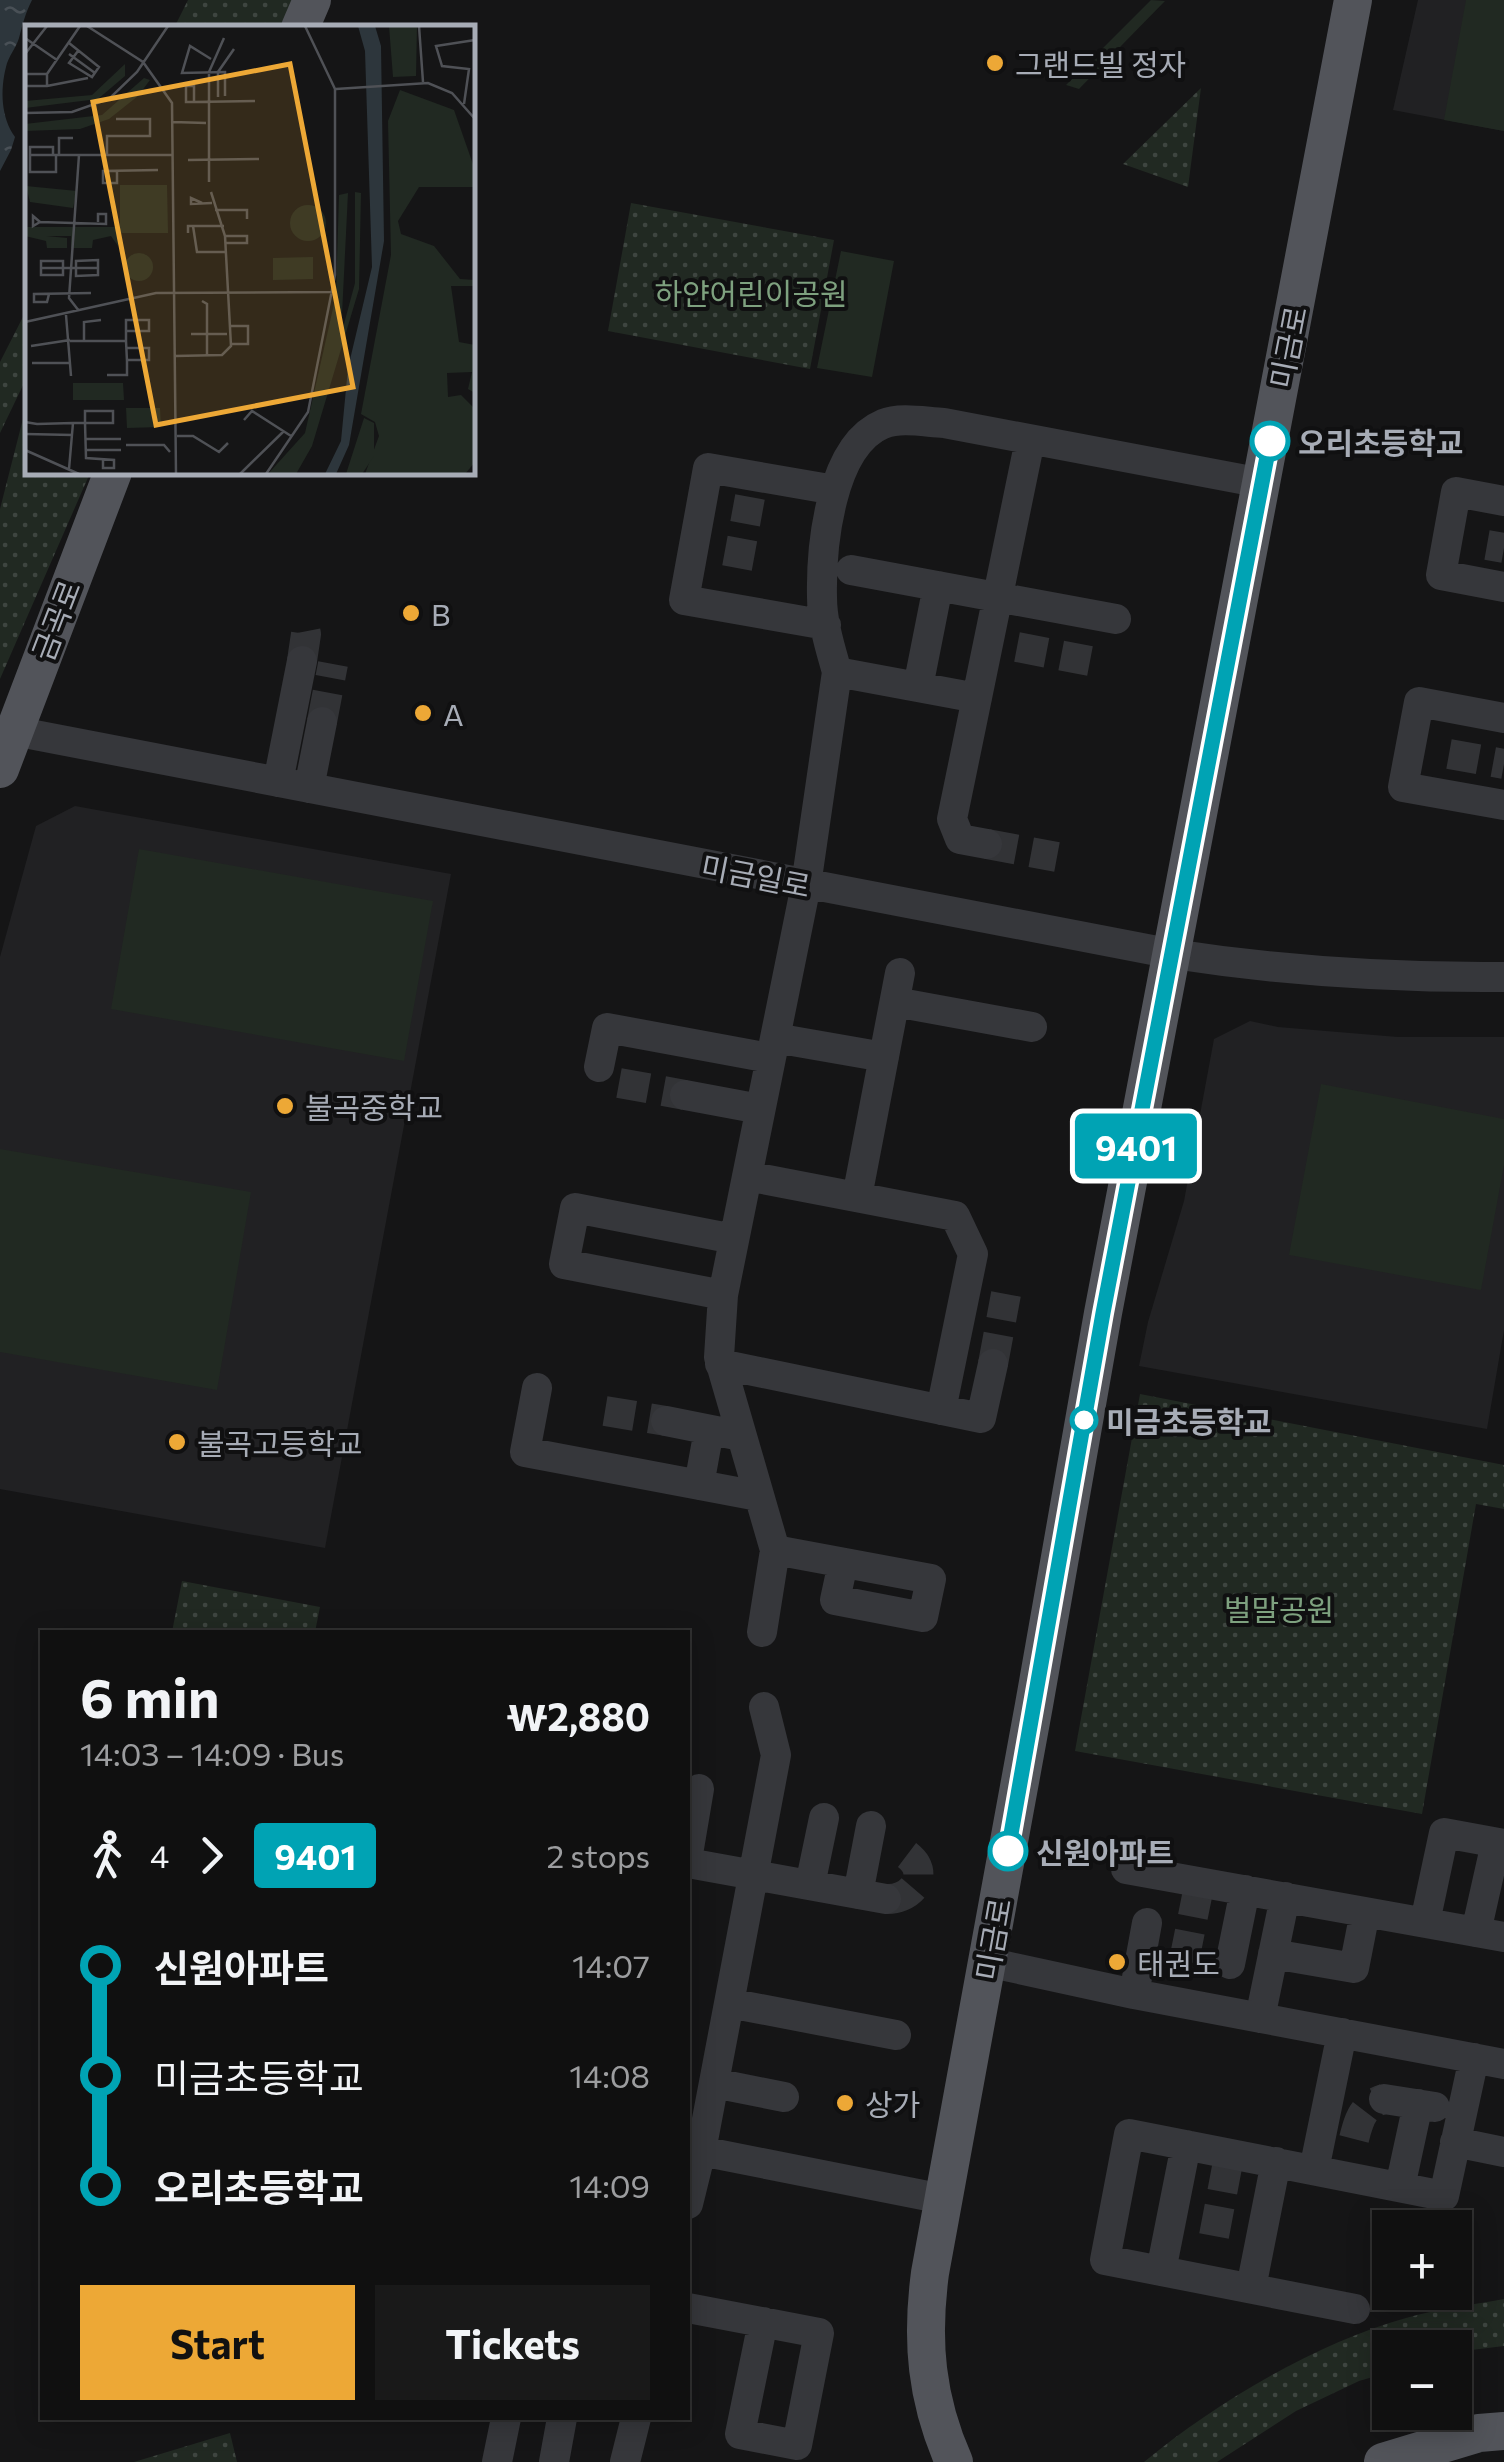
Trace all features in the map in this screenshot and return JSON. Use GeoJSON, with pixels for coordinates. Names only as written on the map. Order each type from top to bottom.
{"type":"FeatureCollection","features":[{"type":"Feature","properties":{"kind":"main road"},"geometry":{"type":"LineString","coordinates":[[301,25],[312,0]]}},
{"type":"Feature","properties":{"kind":"main road","name":"미금로"},"geometry":{"type":"LineString","coordinates":[[954,2462],[932,2398],[924,2342],[930,2274],[1103,1313],[1353,0]]}},
{"type":"Feature","properties":{"kind":"main road","name":"금곡로"},"geometry":{"type":"LineString","coordinates":[[0,768],[112,475]]}},
{"type":"Feature","properties":{"kind":"main road"},"geometry":{"type":"LineString","coordinates":[[1383,2462],[1480,2433],[1504,2431]]}},
{"type":"Feature","properties":{"kind":"street"},"geometry":{"type":"LineString","coordinates":[[762,1632],[775,1550],[720,1364],[722,1295],[806,884],[837,672],[822,598],[824,552],[835,490],[850,450],[866,434],[888,422],[944,423],[1262,483]]}},
{"type":"Feature","properties":{"kind":"street"},"geometry":{"type":"LineString","coordinates":[[987,844],[960,838],[952,819],[977,698],[1003,645],[998,596],[1030,440]]}},
{"type":"Feature","properties":{"kind":"street"},"geometry":{"type":"LineString","coordinates":[[826,625],[684,600],[708,468],[751,486],[835,490]]}},
{"type":"Feature","properties":{"kind":"street"},"geometry":{"type":"LineString","coordinates":[[1504,501],[1456,492],[1440,575],[1504,587]]}},
{"type":"Feature","properties":{"kind":"street"},"geometry":{"type":"LineString","coordinates":[[851,570],[1116,618]]}},
{"type":"Feature","properties":{"kind":"street"},"geometry":{"type":"LineString","coordinates":[[918,687],[938,586]]}},
{"type":"Feature","properties":{"kind":"street"},"geometry":{"type":"LineString","coordinates":[[278,782],[302,661]]}},
{"type":"Feature","properties":{"kind":"street"},"geometry":{"type":"LineString","coordinates":[[837,672],[977,698]]}},
{"type":"Feature","properties":{"kind":"street"},"geometry":{"type":"LineString","coordinates":[[1504,718],[1419,702],[1403,787],[1504,805]]}},
{"type":"Feature","properties":{"kind":"street"},"geometry":{"type":"LineString","coordinates":[[309,788],[322,722]]}},
{"type":"Feature","properties":{"kind":"street","name":"미금일로"},"geometry":{"type":"LineString","coordinates":[[14,731],[1173,954],[1308,972],[1504,977]]}},
{"type":"Feature","properties":{"kind":"street"},"geometry":{"type":"LineString","coordinates":[[857,1197],[897,987],[1032,1027]]}},
{"type":"Feature","properties":{"kind":"street"},"geometry":{"type":"LineString","coordinates":[[599,1067],[607,1028],[884,1057]]}},
{"type":"Feature","properties":{"kind":"street"},"geometry":{"type":"LineString","coordinates":[[685,1095],[760,1109]]}},
{"type":"Feature","properties":{"kind":"street"},"geometry":{"type":"LineString","coordinates":[[746,1176],[955,1216],[972,1254],[942,1410]]}},
{"type":"Feature","properties":{"kind":"street"},"geometry":{"type":"LineString","coordinates":[[722,1295],[564,1264],[575,1208],[734,1239]]}},
{"type":"Feature","properties":{"kind":"street"},"geometry":{"type":"LineString","coordinates":[[720,1364],[982,1418],[993,1364]]}},
{"type":"Feature","properties":{"kind":"street"},"geometry":{"type":"LineString","coordinates":[[537,1388],[525,1452],[758,1496]]}},
{"type":"Feature","properties":{"kind":"street"},"geometry":{"type":"LineString","coordinates":[[666,1421],[741,1436]]}},
{"type":"Feature","properties":{"kind":"street"},"geometry":{"type":"LineString","coordinates":[[699,1485],[710,1430]]}},
{"type":"Feature","properties":{"kind":"street"},"geometry":{"type":"LineString","coordinates":[[775,1550],[843,1563]]}},
{"type":"Feature","properties":{"kind":"street"},"geometry":{"type":"LineString","coordinates":[[690,2195],[776,1755],[764,1707]]}},
{"type":"Feature","properties":{"kind":"street"},"geometry":{"type":"LineString","coordinates":[[690,1841],[698,1789]]}},
{"type":"Feature","properties":{"kind":"street"},"geometry":{"type":"LineString","coordinates":[[810,1885],[824,1818]]}},
{"type":"Feature","properties":{"kind":"street"},"geometry":{"type":"LineString","coordinates":[[690,1864],[872,1896],[871,1826]]}},
{"type":"Feature","properties":{"kind":"street"},"geometry":{"type":"LineString","coordinates":[[1126,1870],[1198,1889],[1245,1890],[1490,1935],[1500,1844],[1444,1833],[1425,1922]]}},
{"type":"Feature","properties":{"kind":"street"},"geometry":{"type":"LineString","coordinates":[[1230,1964],[1245,1890]]}},
{"type":"Feature","properties":{"kind":"street"},"geometry":{"type":"LineString","coordinates":[[1260,2018],[1285,1897]]}},
{"type":"Feature","properties":{"kind":"street"},"geometry":{"type":"LineString","coordinates":[[1273,1954],[1354,1968],[1366,1912]]}},
{"type":"Feature","properties":{"kind":"street"},"geometry":{"type":"LineString","coordinates":[[1134,1994],[1147,1923]]}},
{"type":"Feature","properties":{"kind":"street"},"geometry":{"type":"LineString","coordinates":[[988,1962],[1134,1994],[1504,2064]]}},
{"type":"Feature","properties":{"kind":"street"},"geometry":{"type":"LineString","coordinates":[[729,2003],[896,2034]]}},
{"type":"Feature","properties":{"kind":"street"},"geometry":{"type":"LineString","coordinates":[[1314,2170],[1342,2033]]}},
{"type":"Feature","properties":{"kind":"street"},"geometry":{"type":"LineString","coordinates":[[1355,2309],[1105,2260],[1129,2134],[1186,2145],[1228,2160],[1276,2162],[1444,2196],[1474,2058]]}},
{"type":"Feature","properties":{"kind":"street"},"geometry":{"type":"LineString","coordinates":[[714,2084],[784,2097]]}},
{"type":"Feature","properties":{"kind":"street"},"geometry":{"type":"LineString","coordinates":[[1384,2099],[1462,2112]]}},
{"type":"Feature","properties":{"kind":"street"},"geometry":{"type":"LineString","coordinates":[[1400,2187],[1418,2104]]}},
{"type":"Feature","properties":{"kind":"street"},"geometry":{"type":"LineString","coordinates":[[1455,2142],[1504,2152]]}},
{"type":"Feature","properties":{"kind":"street"},"geometry":{"type":"LineString","coordinates":[[1161,2271],[1186,2145]]}},
{"type":"Feature","properties":{"kind":"street"},"geometry":{"type":"LineString","coordinates":[[700,2150],[944,2199]]}},
{"type":"Feature","properties":{"kind":"street"},"geometry":{"type":"LineString","coordinates":[[1250,2288],[1276,2162]]}},
{"type":"Feature","properties":{"kind":"street"},"geometry":{"type":"LineString","coordinates":[[690,2308],[762,2322]]}},
{"type":"Feature","properties":{"kind":"street"},"geometry":{"type":"LineString","coordinates":[[498,2462],[506,2420]]}},
{"type":"Feature","properties":{"kind":"street"},"geometry":{"type":"LineString","coordinates":[[554,2462],[562,2420]]}},
{"type":"Feature","properties":{"kind":"street"},"geometry":{"type":"LineString","coordinates":[[624,2462],[635,2420]]}},
{"type":"Feature","properties":{"kind":"shaded area"},"geometry":{"type":"Polygon","coordinates":[[[1418,0],[1504,0],[1504,131],[1393,110],[1418,0]]]}},
{"type":"Feature","properties":{"kind":"shaded area"},"geometry":{"type":"Polygon","coordinates":[[[75,806],[451,874],[325,1548],[0,1489],[0,957],[36,826],[75,806]]]}},
{"type":"Feature","properties":{"kind":"shaded area","name":"미금초등학교"},"geometry":{"type":"Polygon","coordinates":[[[1250,1021],[1398,1037],[1504,1037],[1504,1330],[1487,1429],[1139,1366],[1184,1201],[1214,1039],[1250,1021]]]}},
{"type":"Feature","properties":{"kind":"green space"},"geometry":{"type":"Polygon","coordinates":[[[188,0],[297,0],[286,25],[176,25],[188,0]]]}},
{"type":"Feature","properties":{"kind":"green space"},"geometry":{"type":"Polygon","coordinates":[[[1151,0],[1165,1],[1079,89],[1066,85],[1151,0]]]}},
{"type":"Feature","properties":{"kind":"green space"},"geometry":{"type":"Polygon","coordinates":[[[1466,0],[1504,0],[1504,131],[1444,120],[1466,0]]]}},
{"type":"Feature","properties":{"kind":"green space"},"geometry":{"type":"Polygon","coordinates":[[[1201,88],[1188,187],[1123,164],[1201,88]]]}},
{"type":"Feature","properties":{"kind":"green space","name":"하얀어린이공원"},"geometry":{"type":"Polygon","coordinates":[[[631,203],[834,240],[810,369],[608,331],[631,203]]]}},
{"type":"Feature","properties":{"kind":"green space"},"geometry":{"type":"Polygon","coordinates":[[[841,251],[894,261],[872,377],[817,368],[841,251]]]}},
{"type":"Feature","properties":{"kind":"green space"},"geometry":{"type":"Polygon","coordinates":[[[25,313],[25,381],[0,433],[0,362],[25,313]]]}},
{"type":"Feature","properties":{"kind":"green space"},"geometry":{"type":"Polygon","coordinates":[[[25,411],[25,475],[89,475],[0,679],[0,509],[25,411]]]}},
{"type":"Feature","properties":{"kind":"green space"},"geometry":{"type":"Polygon","coordinates":[[[139,849],[433,901],[404,1061],[111,1009],[139,849]]]}},
{"type":"Feature","properties":{"kind":"green space"},"geometry":{"type":"Polygon","coordinates":[[[1321,1084],[1504,1119],[1504,1165],[1481,1290],[1289,1255],[1321,1084]]]}},
{"type":"Feature","properties":{"kind":"green space"},"geometry":{"type":"Polygon","coordinates":[[[0,1149],[251,1192],[217,1390],[0,1352],[0,1149]]]}},
{"type":"Feature","properties":{"kind":"green space","name":"벌말공원"},"geometry":{"type":"Polygon","coordinates":[[[1140,1394],[1504,1465],[1504,1509],[1476,1504],[1422,1814],[1075,1751],[1140,1394]]]}},
{"type":"Feature","properties":{"kind":"green space"},"geometry":{"type":"Polygon","coordinates":[[[182,1581],[320,1607],[315,1630],[172,1630],[182,1581]]]}},
{"type":"Feature","properties":{"kind":"green space"},"geometry":{"type":"Polygon","coordinates":[[[1504,2299],[1504,2346],[1472,2350],[1472,2330],[1372,2330],[1372,2377],[1296,2411],[1217,2462],[1144,2462],[1234,2397],[1302,2359],[1372,2329],[1406,2318],[1442,2310],[1472,2310],[1472,2305],[1504,2299]]]}},
{"type":"Feature","properties":{"kind":"green space"},"geometry":{"type":"Polygon","coordinates":[[[230,2433],[237,2462],[134,2462],[230,2433]]]}},
{"type":"Feature","properties":{"kind":"water"},"geometry":{"type":"Polygon","coordinates":[[[0,0],[32,0],[4,76],[4,113],[15,137],[0,171],[0,0]]]}},
{"type":"Feature","properties":{"kind":"tunnel"},"geometry":{"type":"LineString","coordinates":[[737,568],[750,497]]}},
{"type":"Feature","properties":{"kind":"tunnel"},"geometry":{"type":"LineString","coordinates":[[1487,545],[1504,548]]}},
{"type":"Feature","properties":{"kind":"tunnel"},"geometry":{"type":"LineString","coordinates":[[302,661],[306,634],[303,619]]}},
{"type":"Feature","properties":{"kind":"tunnel"},"geometry":{"type":"LineString","coordinates":[[1017,647],[1090,661]]}},
{"type":"Feature","properties":{"kind":"tunnel"},"geometry":{"type":"LineString","coordinates":[[322,722],[333,664]]}},
{"type":"Feature","properties":{"kind":"tunnel"},"geometry":{"type":"LineString","coordinates":[[1449,754],[1504,764]]}},
{"type":"Feature","properties":{"kind":"tunnel"},"geometry":{"type":"LineString","coordinates":[[987,844],[1057,857]]}},
{"type":"Feature","properties":{"kind":"tunnel"},"geometry":{"type":"LineString","coordinates":[[619,1083],[685,1095]]}},
{"type":"Feature","properties":{"kind":"tunnel"},"geometry":{"type":"LineString","coordinates":[[993,1364],[1006,1294]]}},
{"type":"Feature","properties":{"kind":"tunnel"},"geometry":{"type":"LineString","coordinates":[[605,1411],[666,1421]]}},
{"type":"Feature","properties":{"kind":"tunnel"},"geometry":{"type":"LineString","coordinates":[[886,1899],[904,1895],[916,1884],[918,1870],[907,1855]]}},
{"type":"Feature","properties":{"kind":"tunnel"},"geometry":{"type":"LineString","coordinates":[[1184,1961],[1197,1896]]}},
{"type":"Feature","properties":{"kind":"tunnel"},"geometry":{"type":"LineString","coordinates":[[1354,2139],[1363,2114],[1384,2099]]}},
{"type":"Feature","properties":{"kind":"tunnel"},"geometry":{"type":"LineString","coordinates":[[1214,2236],[1227,2167]]}},
{"type":"Feature","properties":{"kind":"bus line","name":"9401"},"geometry":{"type":"LineString","coordinates":[[1008,1851],[1103,1313],[1270,441]]}},
{"type":"Feature","properties":{"kind":"place","name":"그랜드빌 정자"},"geometry":{"type":"Point","coordinates":[995,63]}},
{"type":"Feature","properties":{"kind":"place","name":"오리초등학교"},"geometry":{"type":"Point","coordinates":[1270,441]}},
{"type":"Feature","properties":{"kind":"place","name":"B"},"geometry":{"type":"Point","coordinates":[411,613]}},
{"type":"Feature","properties":{"kind":"place","name":"A"},"geometry":{"type":"Point","coordinates":[423,713]}},
{"type":"Feature","properties":{"kind":"place","name":"불곡중학교"},"geometry":{"type":"Point","coordinates":[285,1106]}},
{"type":"Feature","properties":{"kind":"place","name":"미금초등학교"},"geometry":{"type":"Point","coordinates":[1084,1420]}},
{"type":"Feature","properties":{"kind":"place","name":"불곡고등학교"},"geometry":{"type":"Point","coordinates":[177,1442]}},
{"type":"Feature","properties":{"kind":"place","name":"신원아파트"},"geometry":{"type":"Point","coordinates":[1008,1851]}},
{"type":"Feature","properties":{"kind":"place","name":"태권도"},"geometry":{"type":"Point","coordinates":[1117,1962]}},
{"type":"Feature","properties":{"kind":"place","name":"상가"},"geometry":{"type":"Point","coordinates":[845,2103]}}]}
